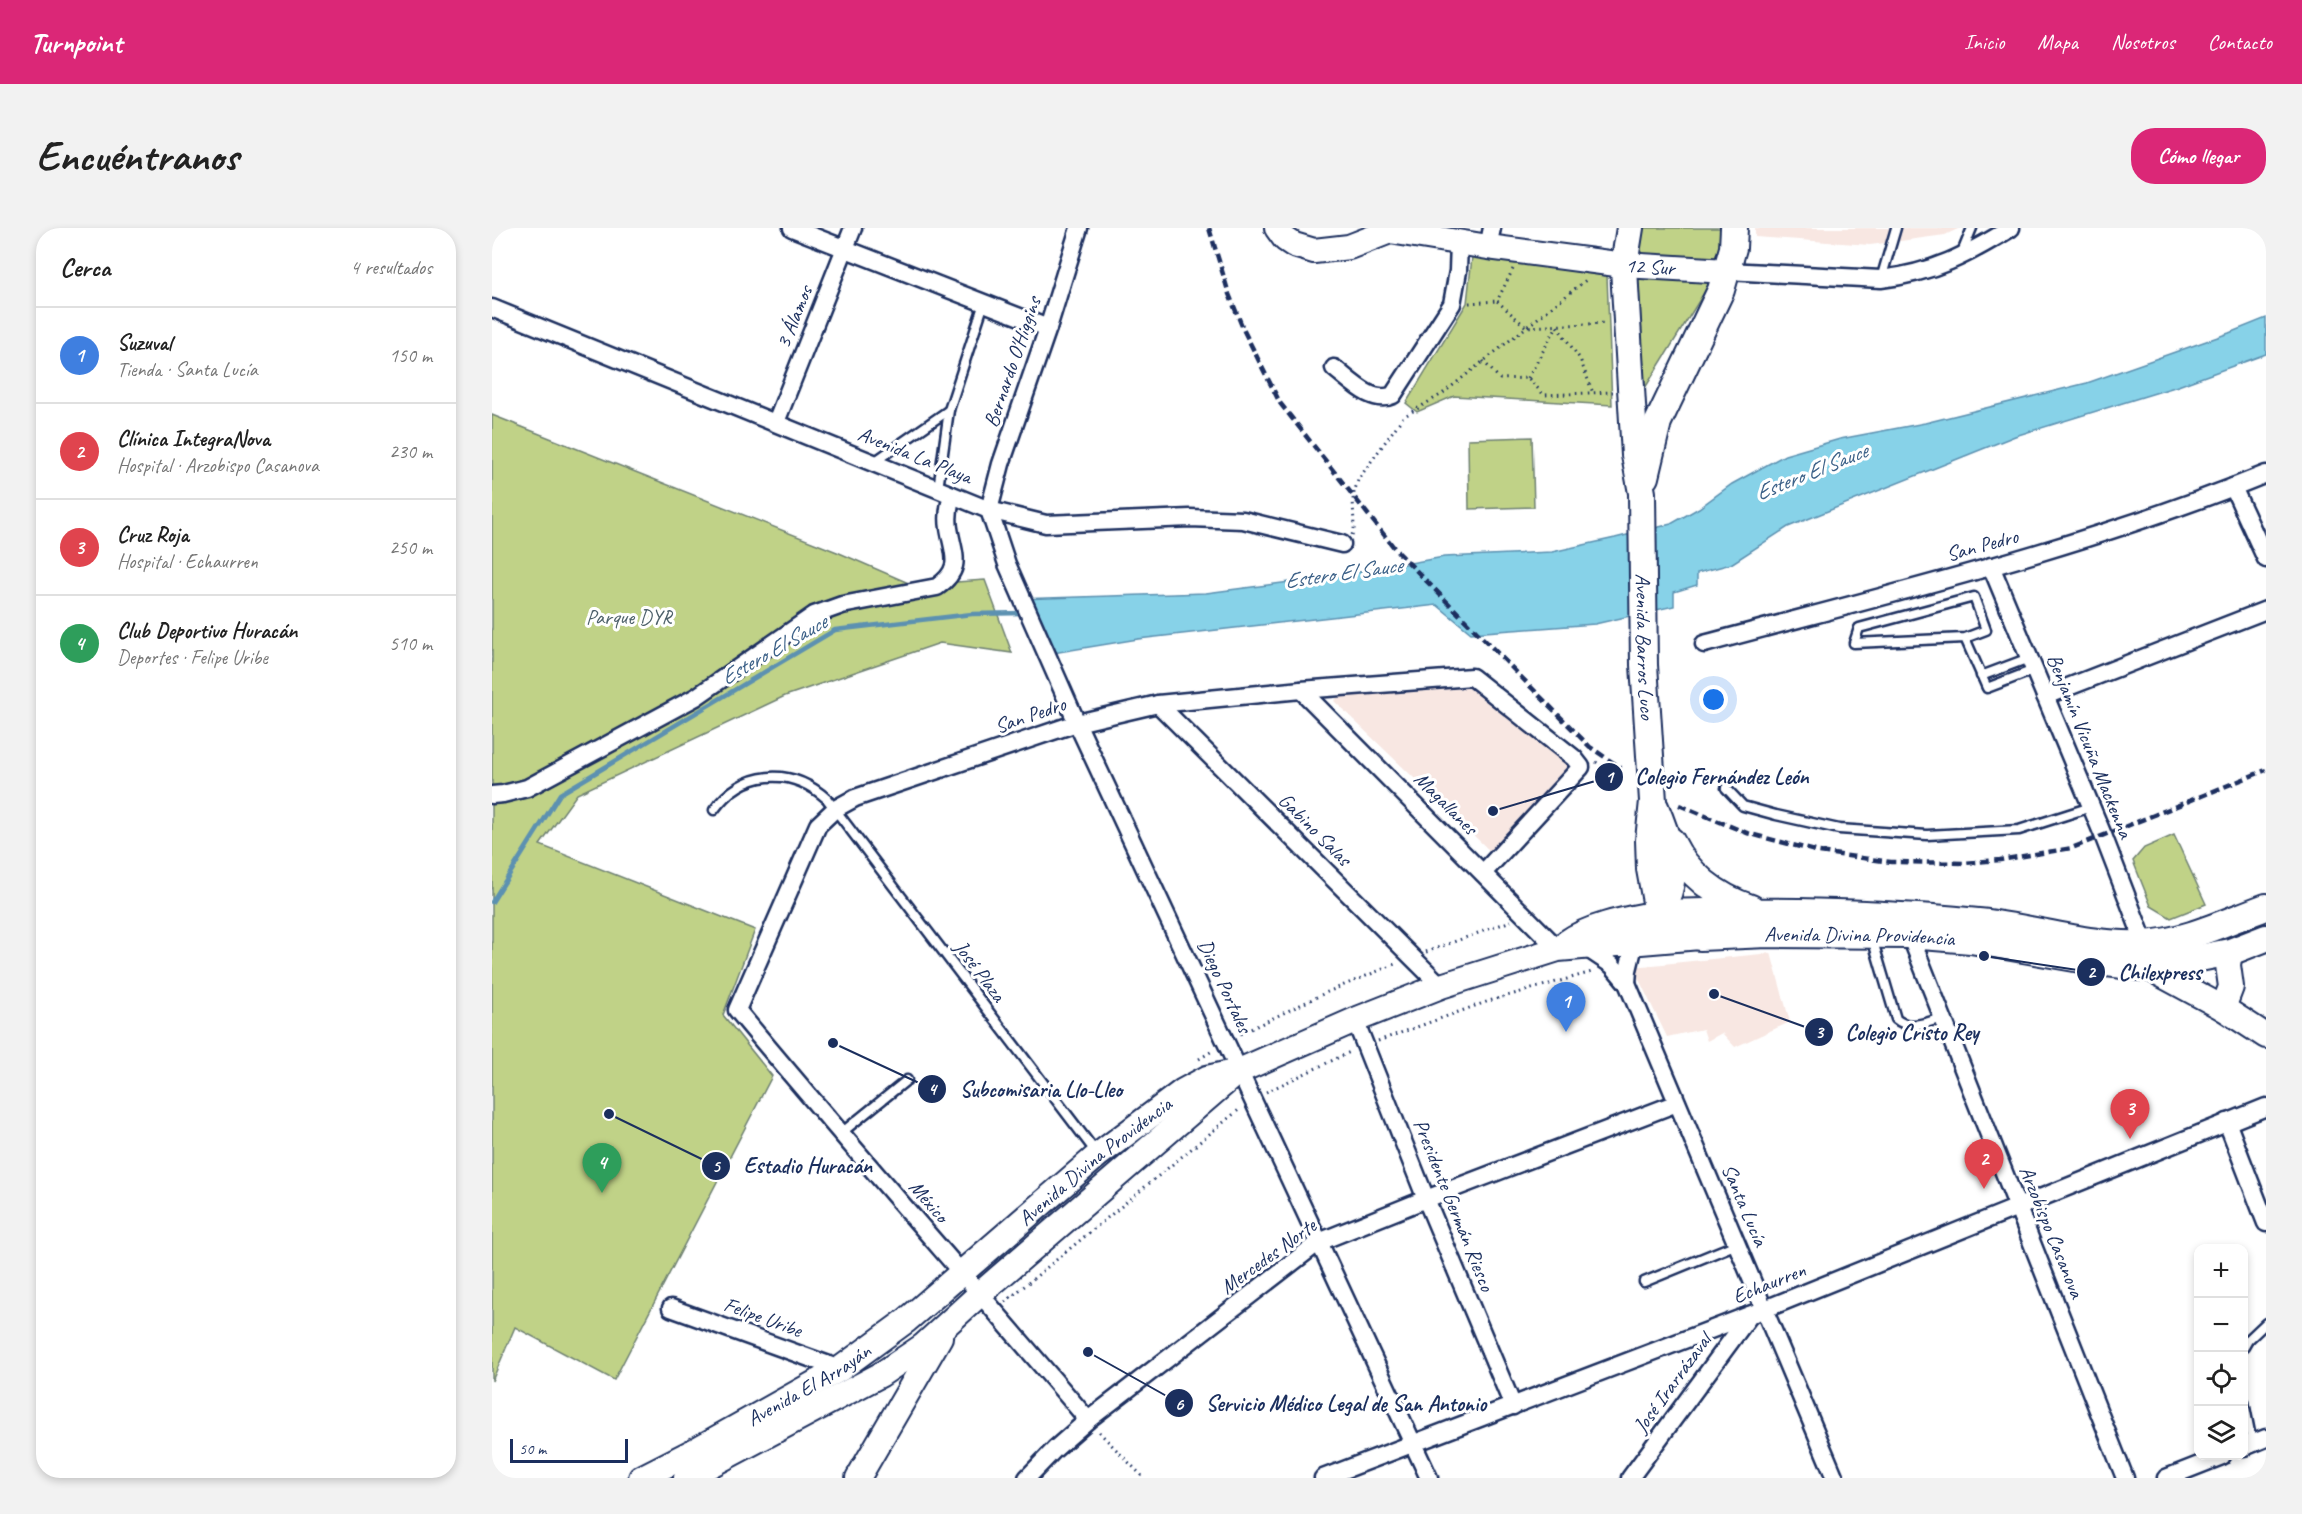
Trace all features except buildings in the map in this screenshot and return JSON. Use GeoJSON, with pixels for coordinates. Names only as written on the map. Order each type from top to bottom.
{"type":"FeatureCollection","features":[{"type":"Feature","properties":{"kind":"main road","name":"Avenida Barros Luco"},"geometry":{"type":"LineString","coordinates":[[1630,228],[1616,264],[1627,322],[1635,455],[1642,493],[1644,665],[1653,801],[1649,850],[1658,914]]}},
{"type":"Feature","properties":{"kind":"main road","name":"Avenida Barros Luco"},"geometry":{"type":"LineString","coordinates":[[1642,493],[1658,422],[1711,313],[1727,271],[1733,248],[1734,228]]}},
{"type":"Feature","properties":{"kind":"main road","name":"Avenida Barros Luco"},"geometry":{"type":"LineString","coordinates":[[1653,801],[1666,833],[1672,869],[1672,887],[1658,914]]}},
{"type":"Feature","properties":{"kind":"main road"},"geometry":{"type":"LineString","coordinates":[[1666,833],[1682,860],[1704,883],[1729,900],[1757,910]]}},
{"type":"Feature","properties":{"kind":"main road"},"geometry":{"type":"LineString","coordinates":[[2147,956],[2187,936],[2266,907]]}},
{"type":"Feature","properties":{"kind":"main road","name":"Avenida Divina Providencia"},"geometry":{"type":"LineString","coordinates":[[1658,914],[1757,910],[1908,915],[1990,923],[2100,942],[2147,956]]}},
{"type":"Feature","properties":{"kind":"main road"},"geometry":{"type":"LineString","coordinates":[[1611,947],[1649,925],[1658,914],[1700,937]]}},
{"type":"Feature","properties":{"kind":"main road"},"geometry":{"type":"LineString","coordinates":[[2230,952],[2266,917]]}},
{"type":"Feature","properties":{"kind":"main road","name":"Avenida Divina Providencia"},"geometry":{"type":"LineString","coordinates":[[1700,937],[1767,934],[1910,935],[1971,940],[2098,962],[2147,956]]}},
{"type":"Feature","properties":{"kind":"main road"},"geometry":{"type":"LineString","coordinates":[[2147,956],[2230,952],[2266,938]]}},
{"type":"Feature","properties":{"kind":"street"},"geometry":{"type":"LineString","coordinates":[[792,228],[1048,328]]}},
{"type":"Feature","properties":{"kind":"street","name":"3 Álamos"},"geometry":{"type":"LineString","coordinates":[[776,422],[853,228]]}},
{"type":"Feature","properties":{"kind":"street","name":"Bernardo O'Higgins"},"geometry":{"type":"LineString","coordinates":[[989,510],[1001,464],[1048,328],[1078,228]]}},
{"type":"Feature","properties":{"kind":"street","name":"12 Sur"},"geometry":{"type":"LineString","coordinates":[[1281,234],[1304,249],[1325,251],[1349,247],[1391,229],[1459,242],[1490,237],[1521,251],[1616,264],[1881,279],[1921,273],[1960,258],[2011,228]]}},
{"type":"Feature","properties":{"kind":"street"},"geometry":{"type":"LineString","coordinates":[[1334,368],[1374,397],[1386,398],[1393,395],[1452,304],[1458,271],[1459,242]]}},
{"type":"Feature","properties":{"kind":"street","name":"Avenida La Playa"},"geometry":{"type":"LineString","coordinates":[[492,308],[989,510],[1046,524],[1190,518],[1243,520],[1342,544]]}},
{"type":"Feature","properties":{"kind":"street","name":"San Pedro"},"geometry":{"type":"LineString","coordinates":[[1704,644],[1991,566],[2113,530],[2266,474]]}},
{"type":"Feature","properties":{"kind":"street"},"geometry":{"type":"LineString","coordinates":[[2233,487],[2266,559]]}},
{"type":"Feature","properties":{"kind":"street"},"geometry":{"type":"LineString","coordinates":[[492,795],[527,788],[696,697],[801,624],[828,609],[937,587],[947,578],[955,565],[956,556],[945,492]]}},
{"type":"Feature","properties":{"kind":"street","name":"Diego Portales"},"geometry":{"type":"LineString","coordinates":[[989,510],[1007,564],[1066,699],[1429,1478]]}},
{"type":"Feature","properties":{"kind":"street","name":"Benjamín Vicuña Mackenna"},"geometry":{"type":"LineString","coordinates":[[1991,566],[2091,807],[2147,956]]}},
{"type":"Feature","properties":{"kind":"street"},"geometry":{"type":"LineString","coordinates":[[2045,696],[2266,610]]}},
{"type":"Feature","properties":{"kind":"street","name":"San Pedro"},"geometry":{"type":"LineString","coordinates":[[737,1010],[818,825],[835,808],[855,798],[1077,723],[1158,704],[1472,676],[1578,763]]}},
{"type":"Feature","properties":{"kind":"street","name":"Magallanes"},"geometry":{"type":"LineString","coordinates":[[1301,690],[1558,949]]}},
{"type":"Feature","properties":{"kind":"street","name":"Gabino Salas"},"geometry":{"type":"LineString","coordinates":[[1158,704],[1440,986]]}},
{"type":"Feature","properties":{"kind":"street"},"geometry":{"type":"LineString","coordinates":[[1483,873],[1578,763]]}},
{"type":"Feature","properties":{"kind":"street","name":"Avenida Divina Providencia"},"geometry":{"type":"LineString","coordinates":[[1558,949],[1576,936],[1612,923],[1658,914]]}},
{"type":"Feature","properties":{"kind":"street","name":"Arzobispo Casanova"},"geometry":{"type":"LineString","coordinates":[[1910,935],[2125,1478]]}},
{"type":"Feature","properties":{"kind":"street","name":"Avenida Divina Providencia"},"geometry":{"type":"LineString","coordinates":[[962,1272],[1098,1155],[1183,1091],[1207,1078],[1239,1071],[1440,986],[1558,949],[1611,947],[1700,937]]}},
{"type":"Feature","properties":{"kind":"street"},"geometry":{"type":"LineString","coordinates":[[1611,947],[1627,983]]}},
{"type":"Feature","properties":{"kind":"street","name":"Santa Lucía"},"geometry":{"type":"LineString","coordinates":[[1611,947],[1737,1244],[1758,1312],[1835,1478]]}},
{"type":"Feature","properties":{"kind":"street"},"geometry":{"type":"LineString","coordinates":[[2223,1008],[2231,987],[2228,964],[2230,952]]}},
{"type":"Feature","properties":{"kind":"street","name":"Avenida Divina Providencia"},"geometry":{"type":"LineString","coordinates":[[2147,956],[2266,1036]]}},
{"type":"Feature","properties":{"kind":"street","name":"México"},"geometry":{"type":"LineString","coordinates":[[737,1010],[840,1134],[1088,1420]]}},
{"type":"Feature","properties":{"kind":"street","name":"Presidente Germán Riesco"},"geometry":{"type":"LineString","coordinates":[[1355,1020],[1426,1199],[1513,1406]]}},
{"type":"Feature","properties":{"kind":"street","name":"Avenida Divina Providencia"},"geometry":{"type":"LineString","coordinates":[[988,1302],[1239,1071]]}},
{"type":"Feature","properties":{"kind":"street","name":"Mercedes Norte"},"geometry":{"type":"LineString","coordinates":[[1028,1478],[1055,1449],[1088,1420],[1319,1242],[1677,1103]]}},
{"type":"Feature","properties":{"kind":"street","name":"Echaurren"},"geometry":{"type":"LineString","coordinates":[[1323,1478],[1758,1312],[2266,1107]]}},
{"type":"Feature","properties":{"kind":"street"},"geometry":{"type":"LineString","coordinates":[[2227,1122],[2266,1223]]}},
{"type":"Feature","properties":{"kind":"street"},"geometry":{"type":"LineString","coordinates":[[858,1478],[944,1329],[962,1272]]}},
{"type":"Feature","properties":{"kind":"street","name":"Avenida El Arrayán"},"geometry":{"type":"LineString","coordinates":[[641,1478],[840,1369],[907,1320],[962,1272]]}},
{"type":"Feature","properties":{"kind":"street","name":"Avenida El Arrayán"},"geometry":{"type":"LineString","coordinates":[[686,1478],[880,1375],[944,1329],[988,1302]]}},
{"type":"Feature","properties":{"kind":"street","name":"Felipe Uribe"},"geometry":{"type":"LineString","coordinates":[[671,1308],[840,1369]]}},
{"type":"Feature","properties":{"kind":"street","name":"José Irarrázaval"},"geometry":{"type":"LineString","coordinates":[[1630,1478],[1758,1312]]}},
{"type":"Feature","properties":{"kind":"street"},"geometry":{"type":"LineString","coordinates":[[2166,1478],[2210,1460]]}},
{"type":"Feature","properties":{"kind":"lane"},"geometry":{"type":"LineString","coordinates":[[1881,279],[1896,228]]}},
{"type":"Feature","properties":{"kind":"lane"},"geometry":{"type":"LineString","coordinates":[[1960,258],[1972,228]]}},
{"type":"Feature","properties":{"kind":"lane"},"geometry":{"type":"LineString","coordinates":[[945,492],[949,410],[984,303]]}},
{"type":"Feature","properties":{"kind":"lane"},"geometry":{"type":"LineString","coordinates":[[874,462],[949,410]]}},
{"type":"Feature","properties":{"kind":"lane"},"geometry":{"type":"LineString","coordinates":[[1974,597],[1986,630],[1965,638],[1954,638],[1854,643],[1859,628],[1974,597]]}},
{"type":"Feature","properties":{"kind":"lane"},"geometry":{"type":"LineString","coordinates":[[1965,638],[1986,688],[2031,664]]}},
{"type":"Feature","properties":{"kind":"lane"},"geometry":{"type":"LineString","coordinates":[[1982,676],[2031,664]]}},
{"type":"Feature","properties":{"kind":"lane","name":"José Plaza"},"geometry":{"type":"LineString","coordinates":[[714,810],[720,801],[737,787],[757,778],[770,776],[795,779],[817,790],[835,808],[1098,1155]]}},
{"type":"Feature","properties":{"kind":"lane"},"geometry":{"type":"LineString","coordinates":[[1726,788],[1743,806],[1786,818],[1839,829],[1927,835],[2019,830],[2091,807]]}},
{"type":"Feature","properties":{"kind":"lane"},"geometry":{"type":"LineString","coordinates":[[1871,934],[1896,1019],[1903,1025],[1909,1026],[1943,1018]]}},
{"type":"Feature","properties":{"kind":"lane"},"geometry":{"type":"LineString","coordinates":[[840,1134],[907,1080]]}},
{"type":"Feature","properties":{"kind":"lane"},"geometry":{"type":"LineString","coordinates":[[1644,1282],[1737,1244]]}},
{"type":"Feature","properties":{"kind":"lane"},"geometry":{"type":"LineString","coordinates":[[2248,1340],[2266,1323]]}},
{"type":"Feature","properties":{"kind":"lane"},"geometry":{"type":"LineString","coordinates":[[2245,1406],[2254,1443]]}},
{"type":"Feature","properties":{"kind":"path"},"geometry":{"type":"LineString","coordinates":[[1497,301],[1521,251]]}},
{"type":"Feature","properties":{"kind":"path"},"geometry":{"type":"LineString","coordinates":[[1342,544],[1351,538],[1354,529],[1353,496],[1358,480],[1403,417],[1442,394],[1526,327],[1616,264]]}},
{"type":"Feature","properties":{"kind":"path"},"geometry":{"type":"LineString","coordinates":[[1452,304],[1497,301],[1526,327],[1627,322]]}},
{"type":"Feature","properties":{"kind":"path"},"geometry":{"type":"LineString","coordinates":[[1528,378],[1557,326]]}},
{"type":"Feature","properties":{"kind":"path"},"geometry":{"type":"LineString","coordinates":[[1557,326],[1580,359],[1593,393]]}},
{"type":"Feature","properties":{"kind":"path"},"geometry":{"type":"LineString","coordinates":[[1483,361],[1500,379],[1528,378],[1544,395],[1630,391]]}},
{"type":"Feature","properties":{"kind":"path"},"geometry":{"type":"LineString","coordinates":[[1578,763],[1584,753],[1616,776],[1621,768]]}},
{"type":"Feature","properties":{"kind":"path"},"geometry":{"type":"LineString","coordinates":[[988,1302],[1252,1099],[1365,1046],[1490,1001],[1592,972],[1611,947]]}},
{"type":"Feature","properties":{"kind":"path"},"geometry":{"type":"LineString","coordinates":[[1088,1420],[1144,1478]]}},
{"type":"Feature","properties":{"kind":"shaded area"},"geometry":{"type":"Polygon","coordinates":[[[1755,228],[1960,228],[1945,235],[1870,245],[1755,237],[1755,228]]]}},
{"type":"Feature","properties":{"kind":"shaded area"},"geometry":{"type":"Polygon","coordinates":[[[1471,685],[1581,767],[1493,854],[1334,701],[1343,692],[1471,685]]]}},
{"type":"Feature","properties":{"kind":"shaded area"},"geometry":{"type":"Polygon","coordinates":[[[1771,953],[1790,1022],[1735,1047],[1722,1033],[1707,1041],[1703,1029],[1667,1037],[1633,967],[1771,953]]]}},
{"type":"Feature","properties":{"kind":"green space"},"geometry":{"type":"Polygon","coordinates":[[[1641,228],[1724,228],[1712,280],[1645,388],[1637,257],[1641,228]]]}},
{"type":"Feature","properties":{"kind":"green space"},"geometry":{"type":"Polygon","coordinates":[[[1472,257],[1607,276],[1612,405],[1454,396],[1417,412],[1406,403],[1467,303],[1472,257]]]}},
{"type":"Feature","properties":{"kind":"green space","name":"Parque DYR"},"geometry":{"type":"Polygon","coordinates":[[[492,415],[837,552],[913,585],[985,580],[1012,653],[940,643],[785,696],[577,794],[540,845],[755,930],[723,1015],[772,1076],[614,1380],[515,1327],[492,1381],[492,415]]]}},
{"type":"Feature","properties":{"kind":"green space"},"geometry":{"type":"Polygon","coordinates":[[[1532,437],[1534,507],[1469,509],[1468,439],[1532,437]]]}},
{"type":"Feature","properties":{"kind":"green space"},"geometry":{"type":"Polygon","coordinates":[[[2174,835],[2206,904],[2171,918],[2151,906],[2133,861],[2144,848],[2174,835]]]}},
{"type":"Feature","properties":{"kind":"water"},"geometry":{"type":"Polygon","coordinates":[[[2266,318],[2266,354],[2178,386],[2015,436],[1788,527],[1731,564],[1697,573],[1697,585],[1674,592],[1674,606],[1595,624],[1471,633],[1437,605],[1138,639],[1041,655],[1016,599],[1206,593],[1336,576],[1444,557],[1552,552],[1615,538],[1671,524],[1699,508],[1732,484],[1785,455],[1840,439],[1925,423],[2087,383],[2266,318]]]}},
{"type":"Feature","properties":{"kind":"waterway","name":"Estero El Sauce"},"geometry":{"type":"LineString","coordinates":[[492,902],[560,794],[835,630],[972,614],[1024,613]]}},
{"type":"Feature","properties":{"kind":"railway"},"geometry":{"type":"LineString","coordinates":[[1209,228],[1229,294],[1244,331],[1280,403],[1396,550],[1590,747],[1621,768]]}},
{"type":"Feature","properties":{"kind":"railway"},"geometry":{"type":"LineString","coordinates":[[1679,805],[1747,833],[1819,852],[1891,862],[1964,863],[2000,860],[2072,848],[2266,770]]}},
{"type":"Feature","properties":{"kind":"place","name":"Colegio Fernández León"},"geometry":{"type":"Point","coordinates":[1493,811]}},
{"type":"Feature","properties":{"kind":"place","name":"Chilexpress"},"geometry":{"type":"Point","coordinates":[1984,956]}},
{"type":"Feature","properties":{"kind":"place","name":"Colegio Cristo Rey"},"geometry":{"type":"Point","coordinates":[1714,994]}},
{"type":"Feature","properties":{"kind":"place","name":"Suzuval"},"geometry":{"type":"Point","coordinates":[1566,1032]}},
{"type":"Feature","properties":{"kind":"place","name":"Subcomisaria Llo-Lleo"},"geometry":{"type":"Point","coordinates":[833,1043]}},
{"type":"Feature","properties":{"kind":"place","name":"Estadio Huracán"},"geometry":{"type":"Point","coordinates":[609,1114]}},
{"type":"Feature","properties":{"kind":"place","name":"Cruz Roja"},"geometry":{"type":"Point","coordinates":[2130,1139]}},
{"type":"Feature","properties":{"kind":"place","name":"Clínica IntegraNova"},"geometry":{"type":"Point","coordinates":[1984,1189]}},
{"type":"Feature","properties":{"kind":"place","name":"Club Deportivo Huracán"},"geometry":{"type":"Point","coordinates":[602,1193]}},
{"type":"Feature","properties":{"kind":"place","name":"Servicio Médico Legal de San Antonio"},"geometry":{"type":"Point","coordinates":[1088,1352]}}]}
